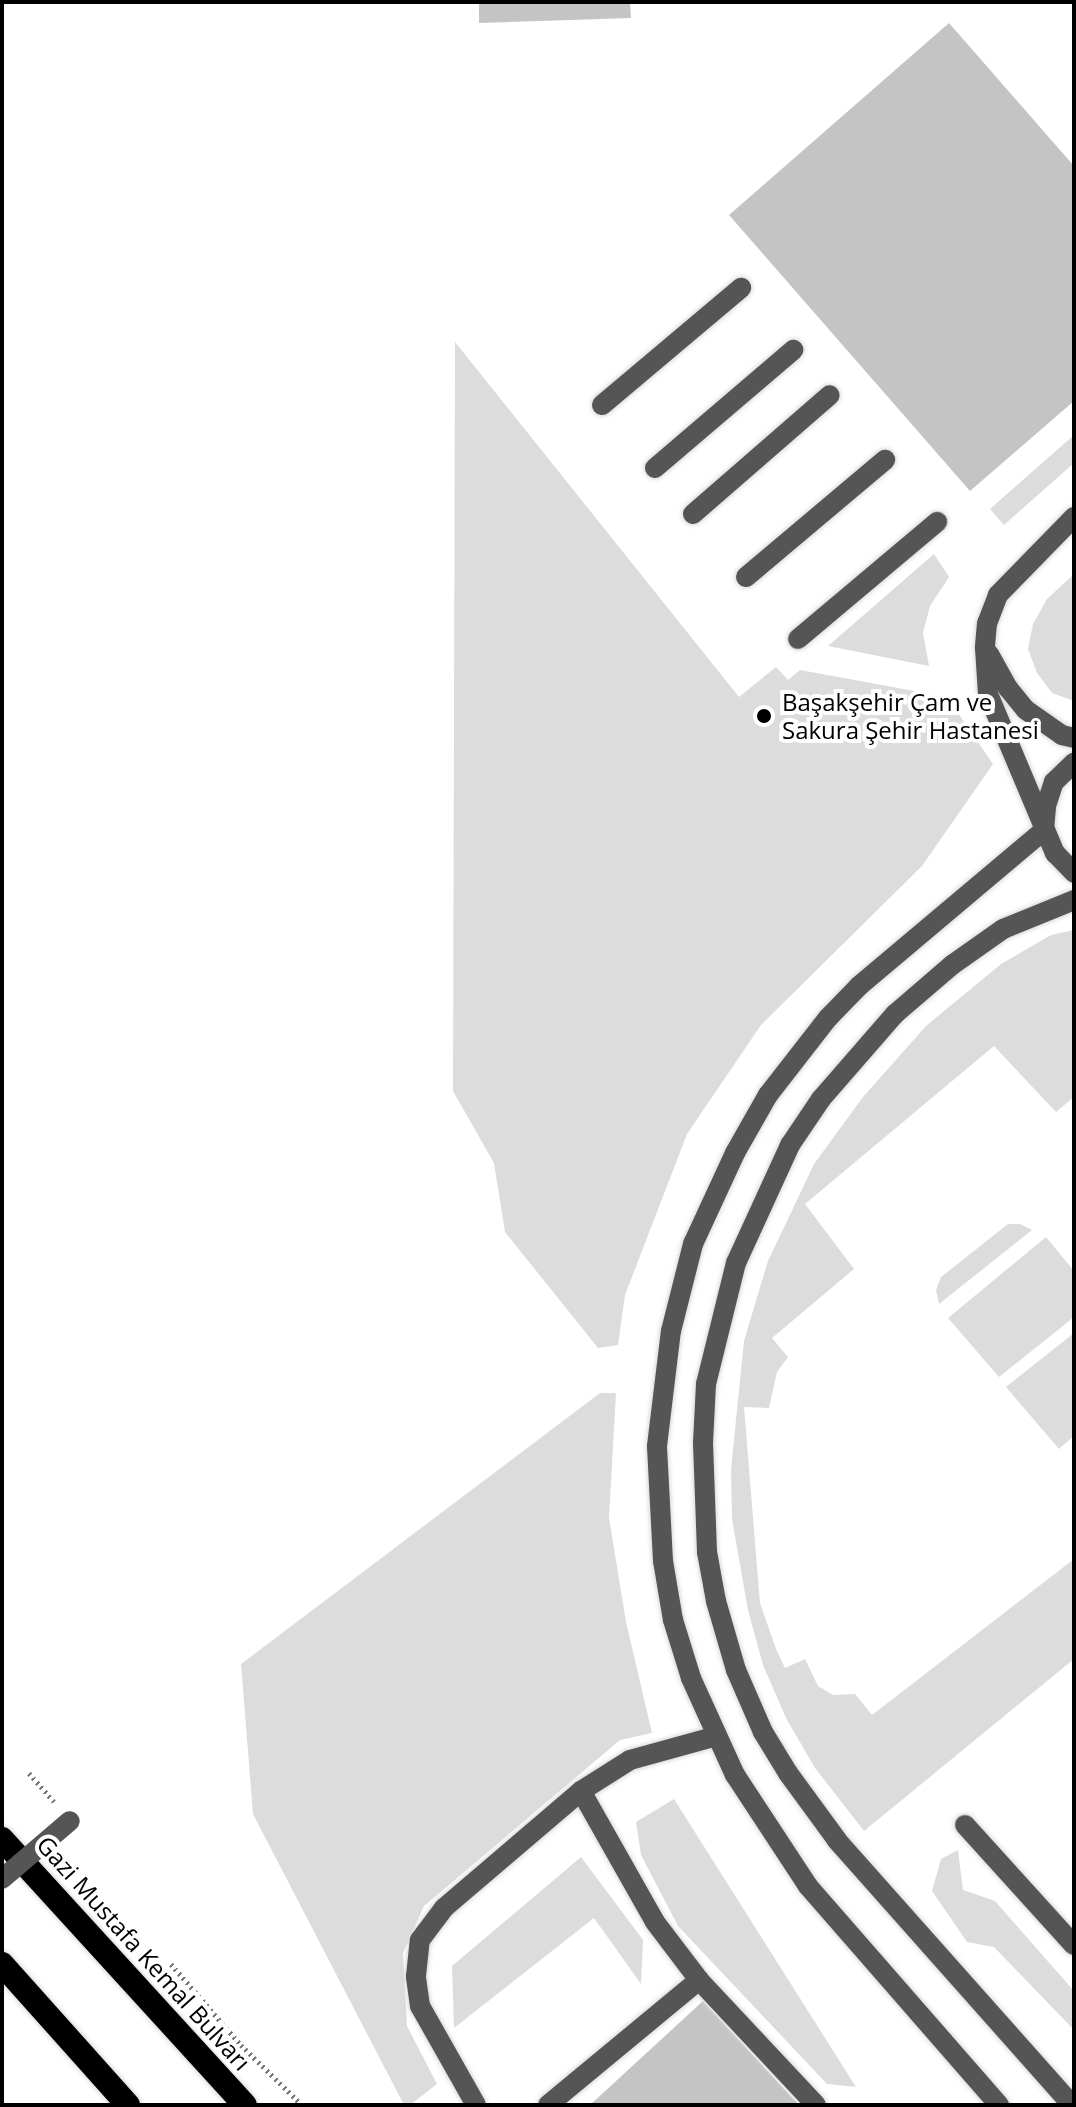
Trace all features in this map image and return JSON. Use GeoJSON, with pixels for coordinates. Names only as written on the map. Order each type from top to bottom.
{"type":"FeatureCollection","features":[{"type":"Feature","properties":{"kind":"highway","name":"Gazi Mustafa Kemal Bulvarı"},"geometry":{"type":"LineString","coordinates":[[2,1839],[245,2105]]}},
{"type":"Feature","properties":{"kind":"highway"},"geometry":{"type":"LineString","coordinates":[[2,1964],[128,2105]]}},
{"type":"Feature","properties":{"kind":"street"},"geometry":{"type":"LineString","coordinates":[[602,405],[741,288]]}},
{"type":"Feature","properties":{"kind":"street"},"geometry":{"type":"LineString","coordinates":[[655,468],[793,350]]}},
{"type":"Feature","properties":{"kind":"street"},"geometry":{"type":"LineString","coordinates":[[693,514],[830,395]]}},
{"type":"Feature","properties":{"kind":"street"},"geometry":{"type":"LineString","coordinates":[[746,577],[885,460]]}},
{"type":"Feature","properties":{"kind":"street"},"geometry":{"type":"LineString","coordinates":[[1074,517],[998,595],[987,623],[985,648],[988,694],[1055,853],[1074,873]]}},
{"type":"Feature","properties":{"kind":"street"},"geometry":{"type":"LineString","coordinates":[[798,639],[937,522]]}},
{"type":"Feature","properties":{"kind":"street"},"geometry":{"type":"LineString","coordinates":[[985,648],[1008,688],[1026,710],[1062,735],[1074,738]]}},
{"type":"Feature","properties":{"kind":"street"},"geometry":{"type":"LineString","coordinates":[[999,2105],[808,1886],[764,1825],[717,1736],[691,1678],[673,1620],[657,1493],[660,1405],[674,1318],[693,1244],[735,1153],[768,1095],[828,1018],[891,957],[1044,830],[1046,806],[1054,782],[1074,763]]}},
{"type":"Feature","properties":{"kind":"street"},"geometry":{"type":"LineString","coordinates":[[1072,2105],[837,1840],[788,1773],[763,1732],[736,1670],[716,1601],[707,1552],[703,1443],[706,1384],[736,1263],[790,1145],[873,1037],[952,965],[1003,929],[1074,900]]}},
{"type":"Feature","properties":{"kind":"street"},"geometry":{"type":"LineString","coordinates":[[476,2105],[420,2006],[416,1976],[420,1940],[444,1908],[581,1791],[630,1760],[717,1736]]}},
{"type":"Feature","properties":{"kind":"street"},"geometry":{"type":"LineString","coordinates":[[581,1791],[655,1922],[699,1980],[816,2105]]}},
{"type":"Feature","properties":{"kind":"street"},"geometry":{"type":"LineString","coordinates":[[2,1879],[70,1821]]}},
{"type":"Feature","properties":{"kind":"street"},"geometry":{"type":"LineString","coordinates":[[965,1825],[1074,1945]]}},
{"type":"Feature","properties":{"kind":"street"},"geometry":{"type":"LineString","coordinates":[[548,2105],[699,1980]]}},
{"type":"Feature","properties":{"kind":"path"},"geometry":{"type":"LineString","coordinates":[[29,1773],[70,1821]]}},
{"type":"Feature","properties":{"kind":"path"},"geometry":{"type":"LineString","coordinates":[[171,1964],[241,2045],[302,2105]]}},
{"type":"Feature","properties":{"kind":"shaded area"},"geometry":{"type":"Polygon","coordinates":[[[455,342],[739,697],[776,667],[788,680],[800,670],[947,697],[993,764],[922,866],[761,1025],[687,1134],[625,1295],[618,1345],[598,1348],[505,1232],[494,1163],[453,1091],[455,342]]]}},
{"type":"Feature","properties":{"kind":"shaded area"},"geometry":{"type":"Polygon","coordinates":[[[1074,435],[1074,463],[1004,525],[990,509],[1074,435]]]}},
{"type":"Feature","properties":{"kind":"shaded area"},"geometry":{"type":"Polygon","coordinates":[[[934,554],[949,577],[930,606],[923,633],[929,666],[828,646],[934,554]]]}},
{"type":"Feature","properties":{"kind":"shaded area"},"geometry":{"type":"Polygon","coordinates":[[[1074,574],[1074,701],[1052,693],[1037,673],[1028,649],[1033,624],[1047,599],[1074,574]]]}},
{"type":"Feature","properties":{"kind":"shaded area"},"geometry":{"type":"Polygon","coordinates":[[[1074,930],[1074,1097],[1056,1112],[994,1046],[805,1204],[854,1269],[772,1338],[788,1357],[777,1372],[769,1408],[744,1407],[760,1603],[776,1649],[785,1668],[805,1659],[818,1686],[833,1695],[855,1694],[872,1715],[1074,1559],[1074,1659],[864,1831],[815,1768],[786,1718],[763,1665],[748,1610],[732,1519],[731,1469],[744,1341],[768,1261],[814,1164],[863,1097],[926,1026],[1001,964],[1051,935],[1074,930]]]}},
{"type":"Feature","properties":{"kind":"shaded area"},"geometry":{"type":"Polygon","coordinates":[[[1008,1224],[1020,1224],[1032,1230],[939,1304],[936,1290],[941,1277],[1008,1224]]]}},
{"type":"Feature","properties":{"kind":"shaded area"},"geometry":{"type":"Polygon","coordinates":[[[1046,1237],[1074,1271],[1074,1317],[999,1377],[948,1318],[1046,1237]]]}},
{"type":"Feature","properties":{"kind":"shaded area"},"geometry":{"type":"Polygon","coordinates":[[[1074,1333],[1074,1436],[1059,1449],[1006,1387],[1074,1333]]]}},
{"type":"Feature","properties":{"kind":"shaded area"},"geometry":{"type":"Polygon","coordinates":[[[600,1393],[616,1393],[609,1518],[626,1622],[652,1733],[620,1740],[424,1906],[403,1953],[407,2026],[437,2084],[410,2105],[404,2105],[253,1814],[241,1664],[600,1393]]]}},
{"type":"Feature","properties":{"kind":"shaded area"},"geometry":{"type":"Polygon","coordinates":[[[674,1799],[856,2087],[827,2084],[678,1926],[641,1855],[636,1822],[674,1799]]]}},
{"type":"Feature","properties":{"kind":"shaded area"},"geometry":{"type":"Polygon","coordinates":[[[958,1850],[963,1890],[995,1901],[1074,1991],[1074,2030],[994,1947],[967,1942],[932,1891],[941,1859],[958,1850]]]}},
{"type":"Feature","properties":{"kind":"shaded area"},"geometry":{"type":"Polygon","coordinates":[[[581,1857],[643,1940],[641,1984],[594,1918],[454,2028],[452,1966],[581,1857]]]}},
{"type":"Feature","properties":{"kind":"building"},"geometry":{"type":"Polygon","coordinates":[[[479,2],[630,2],[631,18],[479,23],[479,2]]]}},
{"type":"Feature","properties":{"kind":"building"},"geometry":{"type":"Polygon","coordinates":[[[949,23],[1074,166],[1074,401],[970,491],[729,215],[949,23]]]}},
{"type":"Feature","properties":{"kind":"building"},"geometry":{"type":"Polygon","coordinates":[[[703,2001],[799,2105],[590,2105],[703,2001]]]}},
{"type":"Feature","properties":{"kind":"place","name":"Başakşehir Çam ve Sakura Şehir Hastanesi"},"geometry":{"type":"Point","coordinates":[764,716]}}]}
